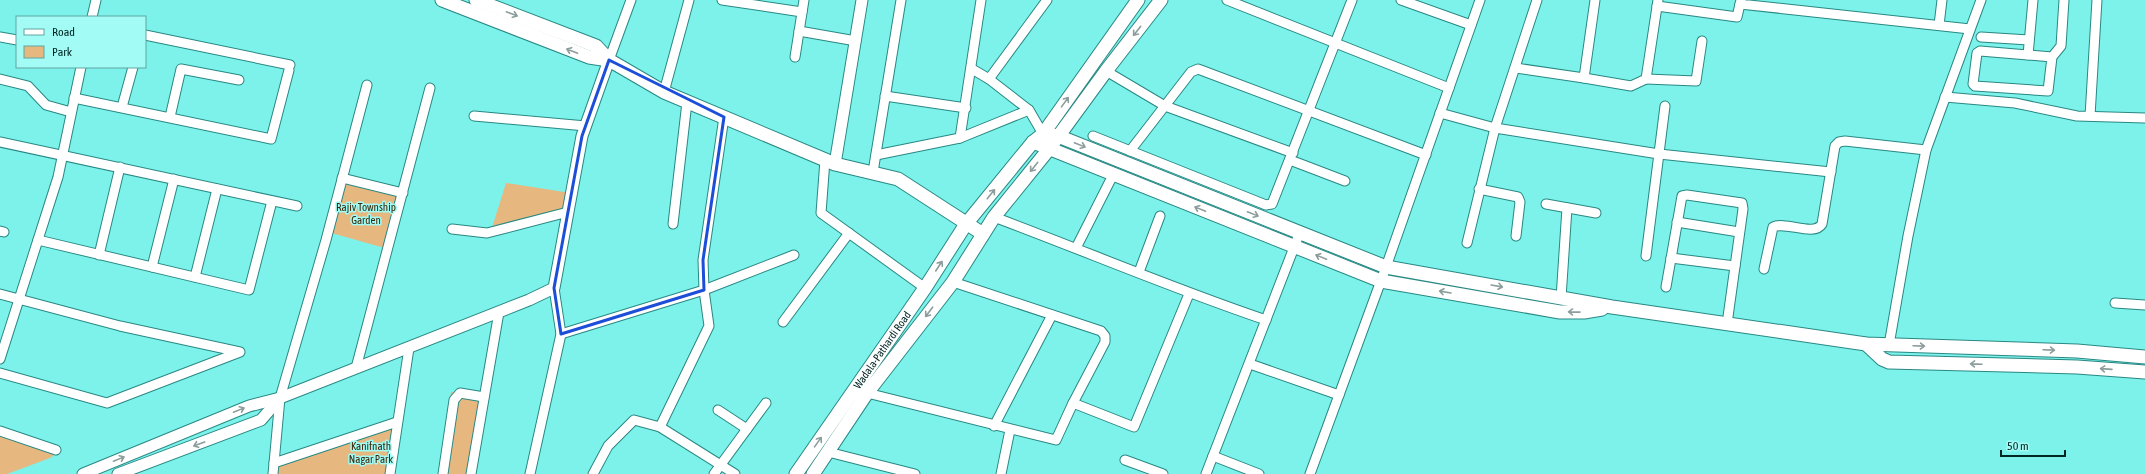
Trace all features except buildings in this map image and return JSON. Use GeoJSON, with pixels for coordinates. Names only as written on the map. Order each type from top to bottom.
{"type":"FeatureCollection","features":[{"type":"Feature","properties":{"kind":"main road"},"geometry":{"type":"LineString","coordinates":[[442,0],[589,57],[609,60]]}},
{"type":"Feature","properties":{"kind":"main road"},"geometry":{"type":"LineString","coordinates":[[476,0],[596,46],[609,60],[664,92],[687,102],[830,162],[898,179],[926,195],[966,224],[983,234]]}},
{"type":"Feature","properties":{"kind":"main road","name":"Wadala-Pathardi Road"},"geometry":{"type":"LineString","coordinates":[[796,474],[925,288],[966,224],[1038,138],[1138,0]]}},
{"type":"Feature","properties":{"kind":"main road","name":"Wadala-Pathardi Road"},"geometry":{"type":"LineString","coordinates":[[813,474],[867,393],[953,282],[994,216],[1049,149],[1106,71],[1161,0]]}},
{"type":"Feature","properties":{"kind":"main road"},"geometry":{"type":"LineString","coordinates":[[1038,138],[1058,136],[1386,267],[1612,307],[1866,344],[2077,351],[2145,357]]}},
{"type":"Feature","properties":{"kind":"main road"},"geometry":{"type":"LineString","coordinates":[[1038,138],[1049,149],[1381,281],[1560,312],[1584,312],[1612,307]]}},
{"type":"Feature","properties":{"kind":"main road"},"geometry":{"type":"LineString","coordinates":[[1866,344],[1882,359],[1889,362],[2077,367],[2145,372]]}},
{"type":"Feature","properties":{"kind":"street"},"geometry":{"type":"LineString","coordinates":[[92,16],[96,0]]}},
{"type":"Feature","properties":{"kind":"street"},"geometry":{"type":"LineString","coordinates":[[530,474],[560,334],[554,288],[582,136],[631,0]]}},
{"type":"Feature","properties":{"kind":"street"},"geometry":{"type":"LineString","coordinates":[[664,92],[689,0]]}},
{"type":"Feature","properties":{"kind":"street"},"geometry":{"type":"LineString","coordinates":[[722,0],[802,12]]}},
{"type":"Feature","properties":{"kind":"street"},"geometry":{"type":"LineString","coordinates":[[795,57],[804,0]]}},
{"type":"Feature","properties":{"kind":"street"},"geometry":{"type":"LineString","coordinates":[[862,0],[856,41],[830,162],[821,213],[925,288]]}},
{"type":"Feature","properties":{"kind":"street"},"geometry":{"type":"LineString","coordinates":[[873,172],[901,0]]}},
{"type":"Feature","properties":{"kind":"street"},"geometry":{"type":"LineString","coordinates":[[960,138],[972,69],[981,0]]}},
{"type":"Feature","properties":{"kind":"street"},"geometry":{"type":"LineString","coordinates":[[989,79],[1047,0]]}},
{"type":"Feature","properties":{"kind":"street"},"geometry":{"type":"LineString","coordinates":[[1227,0],[1449,88]]}},
{"type":"Feature","properties":{"kind":"street"},"geometry":{"type":"LineString","coordinates":[[1093,136],[1269,205],[1274,203],[1352,0]]}},
{"type":"Feature","properties":{"kind":"street"},"geometry":{"type":"LineString","coordinates":[[1402,0],[1471,25]]}},
{"type":"Feature","properties":{"kind":"street"},"geometry":{"type":"LineString","coordinates":[[1310,474],[1381,281],[1480,0]]}},
{"type":"Feature","properties":{"kind":"street"},"geometry":{"type":"LineString","coordinates":[[1467,243],[1495,128],[1516,68],[1537,0]]}},
{"type":"Feature","properties":{"kind":"street"},"geometry":{"type":"LineString","coordinates":[[1584,78],[1595,0]]}},
{"type":"Feature","properties":{"kind":"street"},"geometry":{"type":"LineString","coordinates":[[1792,10],[1794,0]]}},
{"type":"Feature","properties":{"kind":"street"},"geometry":{"type":"LineString","coordinates":[[1939,25],[1942,0]]}},
{"type":"Feature","properties":{"kind":"street"},"geometry":{"type":"LineString","coordinates":[[1889,345],[1908,236],[1926,150],[1981,0]]}},
{"type":"Feature","properties":{"kind":"street"},"geometry":{"type":"LineString","coordinates":[[2028,55],[2033,0]]}},
{"type":"Feature","properties":{"kind":"street"},"geometry":{"type":"LineString","coordinates":[[2052,57],[1980,51],[1977,53],[1973,84],[1975,86],[2046,92],[2049,89],[2052,57],[2061,46],[2064,0]]}},
{"type":"Feature","properties":{"kind":"street"},"geometry":{"type":"LineString","coordinates":[[2090,116],[2096,0]]}},
{"type":"Feature","properties":{"kind":"street"},"geometry":{"type":"LineString","coordinates":[[1646,79],[1657,3],[1737,17],[1740,2],[1792,10],[1970,28]]}},
{"type":"Feature","properties":{"kind":"street"},"geometry":{"type":"LineString","coordinates":[[799,31],[856,41]]}},
{"type":"Feature","properties":{"kind":"street"},"geometry":{"type":"LineString","coordinates":[[74,98],[271,139],[289,67],[146,35]]}},
{"type":"Feature","properties":{"kind":"street"},"geometry":{"type":"LineString","coordinates":[[0,37],[16,40]]}},
{"type":"Feature","properties":{"kind":"street"},"geometry":{"type":"LineString","coordinates":[[1980,37],[2029,40]]}},
{"type":"Feature","properties":{"kind":"street"},"geometry":{"type":"LineString","coordinates":[[1516,68],[1631,86],[1646,79],[1696,81],[1702,41]]}},
{"type":"Feature","properties":{"kind":"street"},"geometry":{"type":"LineString","coordinates":[[0,359],[63,155],[81,68]]}},
{"type":"Feature","properties":{"kind":"street"},"geometry":{"type":"LineString","coordinates":[[122,107],[133,68]]}},
{"type":"Feature","properties":{"kind":"street"},"geometry":{"type":"LineString","coordinates":[[170,118],[181,69],[239,80]]}},
{"type":"Feature","properties":{"kind":"street"},"geometry":{"type":"LineString","coordinates":[[972,69],[989,79],[1029,110],[1038,138]]}},
{"type":"Feature","properties":{"kind":"street"},"geometry":{"type":"LineString","coordinates":[[1130,151],[1191,72],[1198,69],[1426,155]]}},
{"type":"Feature","properties":{"kind":"street"},"geometry":{"type":"LineString","coordinates":[[1106,71],[1165,106],[1292,156],[1345,181]]}},
{"type":"Feature","properties":{"kind":"street"},"geometry":{"type":"LineString","coordinates":[[0,80],[28,86],[46,105],[71,112]]}},
{"type":"Feature","properties":{"kind":"street"},"geometry":{"type":"LineString","coordinates":[[273,474],[280,398],[367,84]]}},
{"type":"Feature","properties":{"kind":"street"},"geometry":{"type":"LineString","coordinates":[[356,368],[430,88]]}},
{"type":"Feature","properties":{"kind":"street"},"geometry":{"type":"LineString","coordinates":[[886,96],[966,108]]}},
{"type":"Feature","properties":{"kind":"street"},"geometry":{"type":"LineString","coordinates":[[1945,97],[2016,103],[2058,113],[2145,118]]}},
{"type":"Feature","properties":{"kind":"street"},"geometry":{"type":"LineString","coordinates":[[673,224],[687,102]]}},
{"type":"Feature","properties":{"kind":"street"},"geometry":{"type":"LineString","coordinates":[[1646,256],[1665,106]]}},
{"type":"Feature","properties":{"kind":"street"},"geometry":{"type":"LineString","coordinates":[[876,155],[960,138],[1029,110]]}},
{"type":"Feature","properties":{"kind":"street"},"geometry":{"type":"LineString","coordinates":[[1440,113],[1495,128],[1659,154],[1831,172]]}},
{"type":"Feature","properties":{"kind":"street"},"geometry":{"type":"LineString","coordinates":[[474,116],[586,126]]}},
{"type":"Feature","properties":{"kind":"street"},"geometry":{"type":"LineString","coordinates":[[660,427],[709,326],[704,290],[703,260],[724,117]]}},
{"type":"Feature","properties":{"kind":"street"},"geometry":{"type":"LineString","coordinates":[[1764,269],[1773,227],[1780,226],[1814,230],[1820,227],[1835,146],[1842,140],[1926,150]]}},
{"type":"Feature","properties":{"kind":"street"},"geometry":{"type":"LineString","coordinates":[[0,142],[297,206]]}},
{"type":"Feature","properties":{"kind":"street"},"geometry":{"type":"LineString","coordinates":[[99,255],[120,167]]}},
{"type":"Feature","properties":{"kind":"street"},"geometry":{"type":"LineString","coordinates":[[1076,248],[1113,175]]}},
{"type":"Feature","properties":{"kind":"street"},"geometry":{"type":"LineString","coordinates":[[342,178],[403,193]]}},
{"type":"Feature","properties":{"kind":"street"},"geometry":{"type":"LineString","coordinates":[[152,267],[174,179]]}},
{"type":"Feature","properties":{"kind":"street"},"geometry":{"type":"LineString","coordinates":[[195,277],[217,189]]}},
{"type":"Feature","properties":{"kind":"street"},"geometry":{"type":"LineString","coordinates":[[1479,189],[1518,197],[1520,202],[1516,236]]}},
{"type":"Feature","properties":{"kind":"street"},"geometry":{"type":"LineString","coordinates":[[1666,287],[1681,199],[1684,195],[1739,202],[1743,209],[1727,324]]}},
{"type":"Feature","properties":{"kind":"street"},"geometry":{"type":"LineString","coordinates":[[38,240],[249,290],[272,201]]}},
{"type":"Feature","properties":{"kind":"street"},"geometry":{"type":"LineString","coordinates":[[1546,204],[1596,213]]}},
{"type":"Feature","properties":{"kind":"street"},"geometry":{"type":"LineString","coordinates":[[1561,298],[1567,208]]}},
{"type":"Feature","properties":{"kind":"street"},"geometry":{"type":"LineString","coordinates":[[452,229],[487,233],[568,212]]}},
{"type":"Feature","properties":{"kind":"street"},"geometry":{"type":"LineString","coordinates":[[994,216],[1138,272],[1189,294],[1266,320]]}},
{"type":"Feature","properties":{"kind":"street"},"geometry":{"type":"LineString","coordinates":[[1138,272],[1160,216]]}},
{"type":"Feature","properties":{"kind":"street"},"geometry":{"type":"LineString","coordinates":[[1677,222],[1740,232]]}},
{"type":"Feature","properties":{"kind":"street"},"geometry":{"type":"LineString","coordinates":[[1206,474],[1300,232]]}},
{"type":"Feature","properties":{"kind":"street"},"geometry":{"type":"LineString","coordinates":[[784,322],[849,233]]}},
{"type":"Feature","properties":{"kind":"street"},"geometry":{"type":"LineString","coordinates":[[560,334],[704,290],[794,256]]}},
{"type":"Feature","properties":{"kind":"street"},"geometry":{"type":"LineString","coordinates":[[1670,258],[1735,266]]}},
{"type":"Feature","properties":{"kind":"street"},"geometry":{"type":"LineString","coordinates":[[867,393],[1010,430],[1056,440],[1073,403],[1105,342],[1105,336],[1101,331],[953,282]]}},
{"type":"Feature","properties":{"kind":"street"},"geometry":{"type":"LineString","coordinates":[[83,474],[249,406],[280,398],[409,348],[529,300],[554,288]]}},
{"type":"Feature","properties":{"kind":"street"},"geometry":{"type":"LineString","coordinates":[[0,294],[120,326],[240,352],[107,403],[0,373]]}},
{"type":"Feature","properties":{"kind":"street"},"geometry":{"type":"LineString","coordinates":[[1073,403],[1134,427],[1189,294]]}},
{"type":"Feature","properties":{"kind":"street"},"geometry":{"type":"LineString","coordinates":[[2115,303],[2145,305]]}},
{"type":"Feature","properties":{"kind":"street"},"geometry":{"type":"LineString","coordinates":[[471,474],[499,312]]}},
{"type":"Feature","properties":{"kind":"street"},"geometry":{"type":"LineString","coordinates":[[994,426],[1052,316]]}},
{"type":"Feature","properties":{"kind":"street"},"geometry":{"type":"LineString","coordinates":[[390,474],[409,348]]}},
{"type":"Feature","properties":{"kind":"street"},"geometry":{"type":"LineString","coordinates":[[1250,364],[1339,395]]}},
{"type":"Feature","properties":{"kind":"street"},"geometry":{"type":"LineString","coordinates":[[443,474],[454,400],[460,394],[484,397]]}},
{"type":"Feature","properties":{"kind":"street"},"geometry":{"type":"LineString","coordinates":[[118,474],[261,420],[280,398]]}},
{"type":"Feature","properties":{"kind":"street"},"geometry":{"type":"LineString","coordinates":[[714,474],[766,403]]}},
{"type":"Feature","properties":{"kind":"street"},"geometry":{"type":"LineString","coordinates":[[718,410],[746,429]]}},
{"type":"Feature","properties":{"kind":"street"},"geometry":{"type":"LineString","coordinates":[[593,474],[608,446],[634,420],[660,427],[735,474]]}},
{"type":"Feature","properties":{"kind":"street"},"geometry":{"type":"LineString","coordinates":[[274,463],[397,422]]}},
{"type":"Feature","properties":{"kind":"street"},"geometry":{"type":"LineString","coordinates":[[1001,474],[1010,430]]}},
{"type":"Feature","properties":{"kind":"street"},"geometry":{"type":"LineString","coordinates":[[0,431],[56,450]]}},
{"type":"Feature","properties":{"kind":"street"},"geometry":{"type":"LineString","coordinates":[[828,452],[915,474]]}},
{"type":"Feature","properties":{"kind":"street"},"geometry":{"type":"LineString","coordinates":[[1213,456],[1259,474]]}},
{"type":"Feature","properties":{"kind":"street"},"geometry":{"type":"LineString","coordinates":[[1125,460],[1162,474]]}},
{"type":"Feature","properties":{"kind":"highlighted area"},"geometry":{"type":"Polygon","coordinates":[[[609,60],[724,117],[703,260],[704,290],[561,334],[554,288],[582,136],[609,60]]]}},
{"type":"Feature","properties":{"kind":"green space","name":"Rajiv Township Garden"},"geometry":{"type":"Polygon","coordinates":[[[342,178],[403,193],[388,249],[328,232],[342,178]]]}},
{"type":"Feature","properties":{"kind":"green space"},"geometry":{"type":"Polygon","coordinates":[[[506,183],[571,193],[568,212],[490,234],[506,183]]]}},
{"type":"Feature","properties":{"kind":"green space"},"geometry":{"type":"Polygon","coordinates":[[[451,392],[480,395],[466,474],[441,474],[451,392]]]}},
{"type":"Feature","properties":{"kind":"green space","name":"Kanifnath Nagar Park"},"geometry":{"type":"Polygon","coordinates":[[[397,422],[390,474],[273,474],[274,463],[397,422]]]}},
{"type":"Feature","properties":{"kind":"green space"},"geometry":{"type":"Polygon","coordinates":[[[0,435],[57,453],[50,458],[7,474],[0,474],[0,435]]]}}]}
